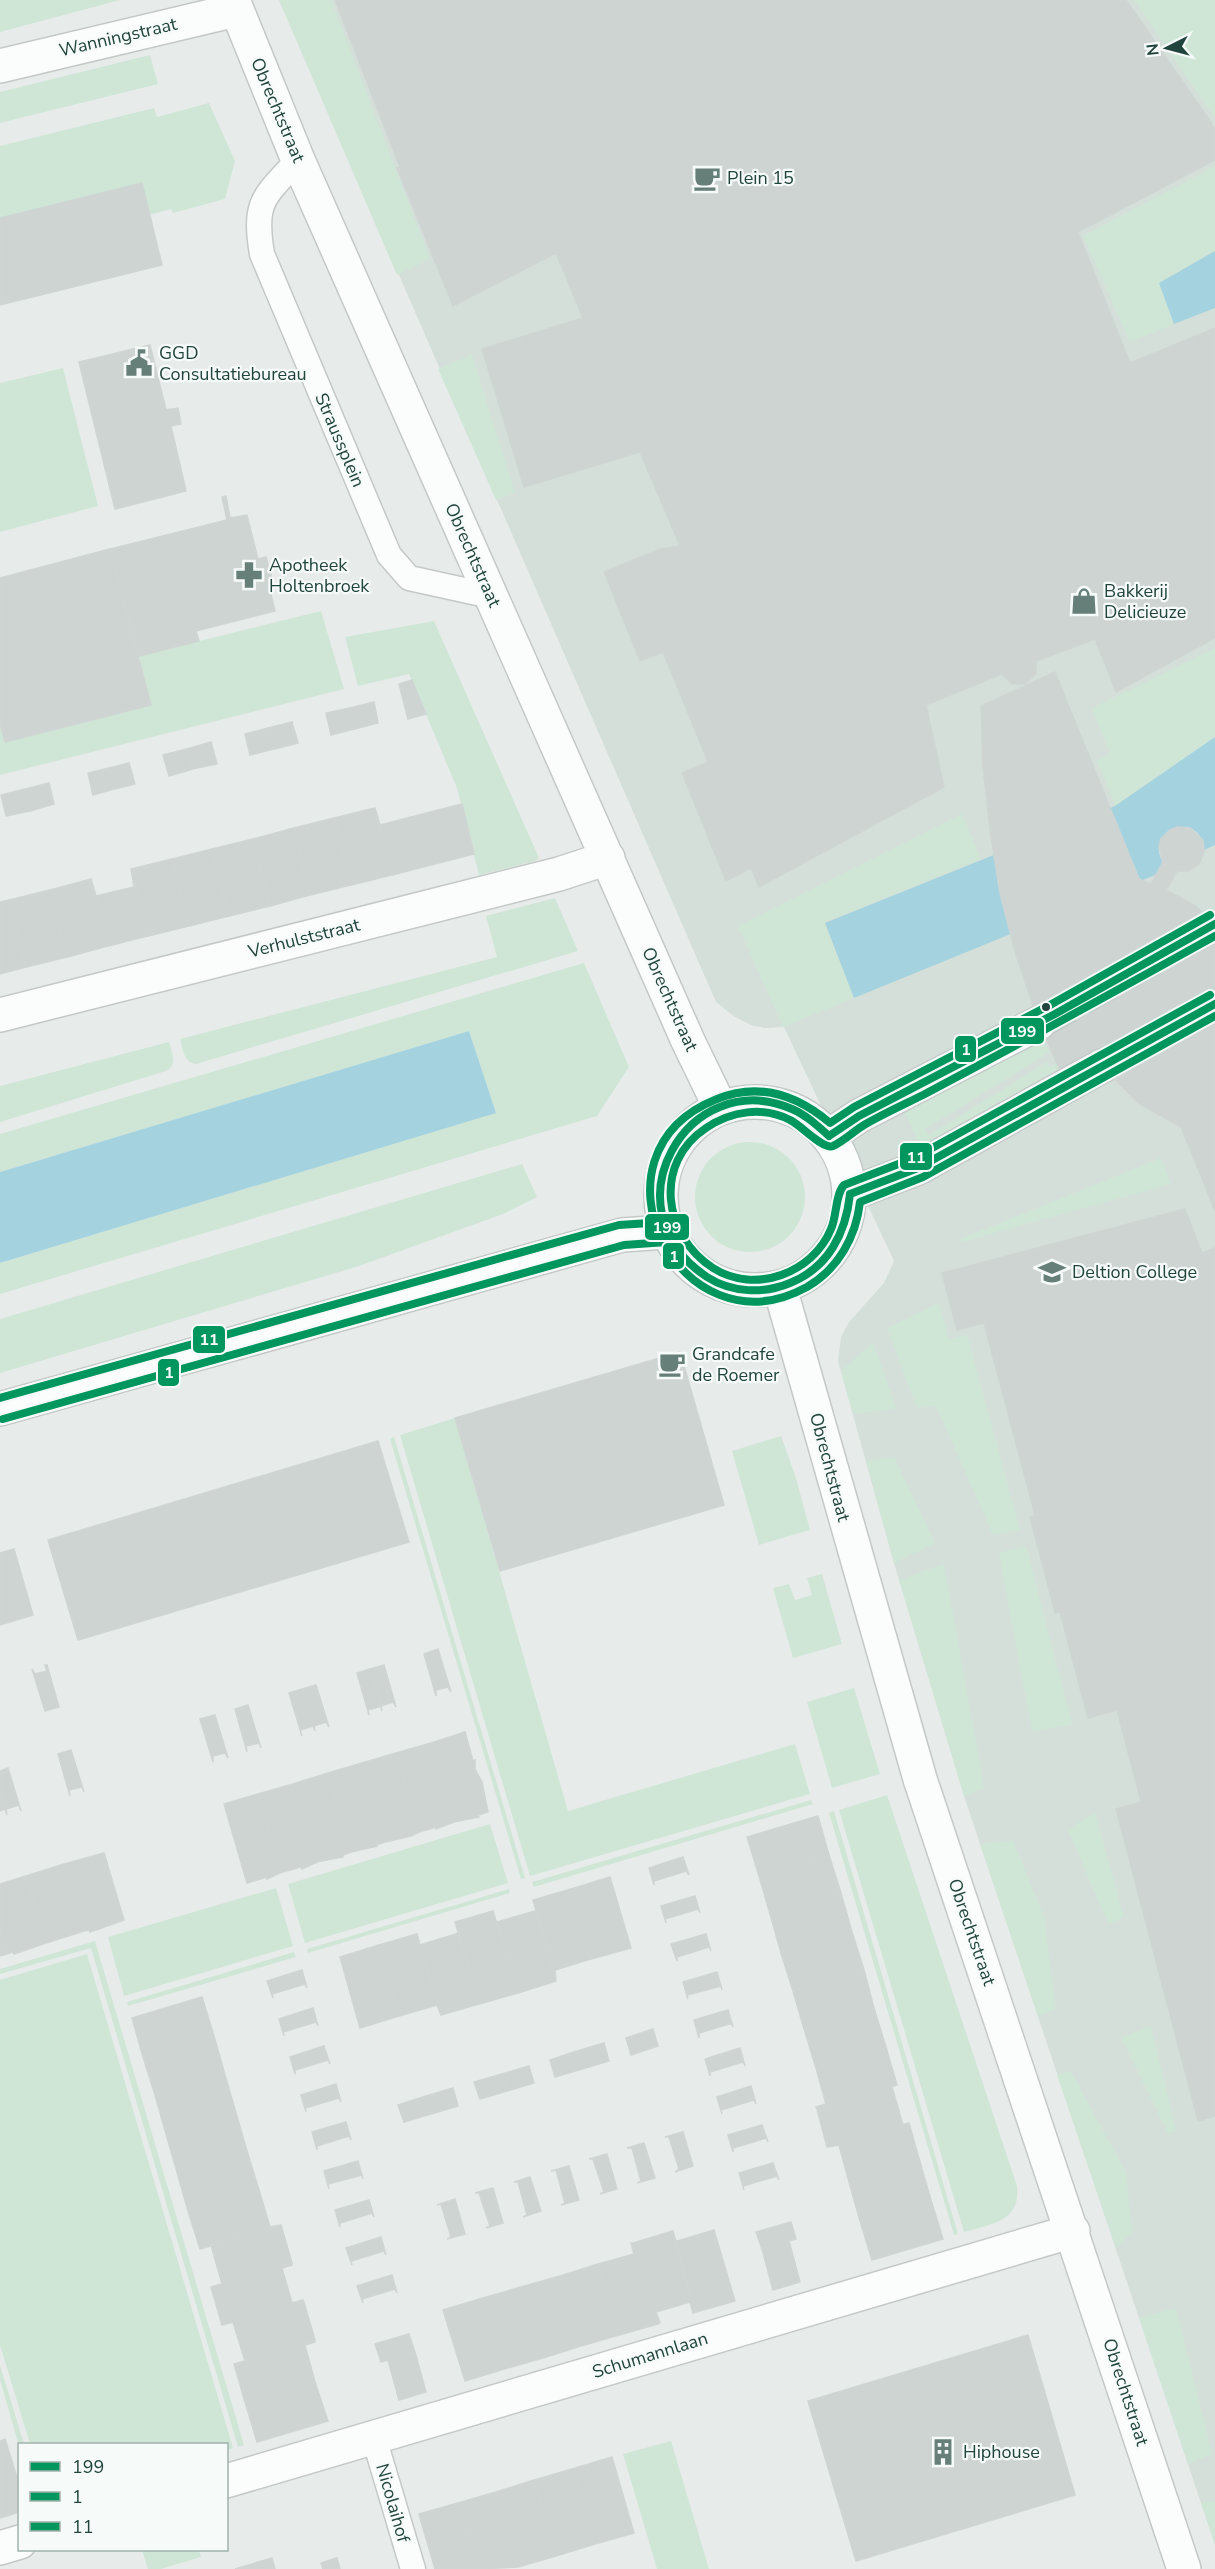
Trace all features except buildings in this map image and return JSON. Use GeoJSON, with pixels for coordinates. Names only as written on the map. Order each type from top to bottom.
{"type":"FeatureCollection","features":[{"type":"Feature","properties":{"kind":"street","name":"Wanningstraat"},"geometry":{"type":"LineString","coordinates":[[0,66],[234,5]]}},
{"type":"Feature","properties":{"kind":"street","name":"Obrechtstraat"},"geometry":{"type":"LineString","coordinates":[[234,5],[298,160],[688,1041],[720,1107]]}},
{"type":"Feature","properties":{"kind":"street","name":"Verhulststraat"},"geometry":{"type":"LineString","coordinates":[[0,1015],[559,874],[608,858]]}},
{"type":"Feature","properties":{"kind":"street"},"geometry":{"type":"LineString","coordinates":[[829,1136],[859,1116],[1039,1023]]}},
{"type":"Feature","properties":{"kind":"street"},"geometry":{"type":"LineString","coordinates":[[849,1194],[918,1168],[1102,1066]]}},
{"type":"Feature","properties":{"kind":"street"},"geometry":{"type":"LineString","coordinates":[[744,1102],[768,1102],[791,1109],[811,1120],[829,1136],[844,1163],[849,1210],[845,1226],[830,1254],[808,1275],[780,1288],[752,1291],[725,1287],[700,1274],[680,1255],[666,1232],[660,1202],[662,1172],[674,1144],[695,1122],[720,1107],[744,1102]]}},
{"type":"Feature","properties":{"kind":"street"},"geometry":{"type":"LineString","coordinates":[[0,1409],[622,1235],[666,1232]]}},
{"type":"Feature","properties":{"kind":"street","name":"Obrechtstraat"},"geometry":{"type":"LineString","coordinates":[[780,1288],[920,1779],[1073,2231],[1184,2569]]}},
{"type":"Feature","properties":{"kind":"street","name":"Schumannlaan"},"geometry":{"type":"LineString","coordinates":[[228,2480],[1073,2231]]}},
{"type":"Feature","properties":{"kind":"street"},"geometry":{"type":"LineString","coordinates":[[0,2548],[18,2543]]}},
{"type":"Feature","properties":{"kind":"lane","name":"Straussplein"},"geometry":{"type":"LineString","coordinates":[[298,160],[265,195],[257,224],[262,254],[389,555],[409,578],[491,596]]}},
{"type":"Feature","properties":{"kind":"lane","name":"Nicolaihof"},"geometry":{"type":"LineString","coordinates":[[374,2438],[412,2569]]}},
{"type":"Feature","properties":{"kind":"shaded area","name":"Deltion College"},"geometry":{"type":"Polygon","coordinates":[[[279,0],[1215,0],[1215,2545],[964,1796],[894,1563],[838,1361],[841,1337],[849,1322],[884,1283],[894,1261],[784,1027],[765,1028],[751,1025],[735,1017],[716,1002],[279,0]]]}},
{"type":"Feature","properties":{"kind":"green space"},"geometry":{"type":"Polygon","coordinates":[[[0,0],[120,0],[0,32],[0,0]]]}},
{"type":"Feature","properties":{"kind":"green space"},"geometry":{"type":"Polygon","coordinates":[[[279,0],[331,0],[430,259],[397,275],[279,0]]]}},
{"type":"Feature","properties":{"kind":"green space"},"geometry":{"type":"Polygon","coordinates":[[[1134,0],[1215,0],[1215,118],[1134,0]]]}},
{"type":"Feature","properties":{"kind":"green space"},"geometry":{"type":"Polygon","coordinates":[[[150,55],[158,84],[0,123],[0,92],[150,55]]]}},
{"type":"Feature","properties":{"kind":"green space"},"geometry":{"type":"Polygon","coordinates":[[[209,103],[235,161],[225,199],[173,213],[171,209],[149,215],[0,218],[0,146],[154,108],[157,117],[209,103]]]}},
{"type":"Feature","properties":{"kind":"green space"},"geometry":{"type":"Polygon","coordinates":[[[1215,166],[1215,251],[1159,283],[1174,324],[1130,342],[1083,236],[1215,166]]]}},
{"type":"Feature","properties":{"kind":"green space"},"geometry":{"type":"Polygon","coordinates":[[[472,355],[515,493],[496,500],[438,369],[472,355]]]}},
{"type":"Feature","properties":{"kind":"green space"},"geometry":{"type":"Polygon","coordinates":[[[63,368],[98,506],[0,532],[0,383],[63,368]]]}},
{"type":"Feature","properties":{"kind":"green space"},"geometry":{"type":"Polygon","coordinates":[[[321,611],[344,689],[0,775],[0,723],[5,742],[150,704],[139,656],[321,611]]]}},
{"type":"Feature","properties":{"kind":"green space"},"geometry":{"type":"Polygon","coordinates":[[[434,621],[539,858],[535,861],[479,875],[457,788],[409,674],[358,686],[345,637],[434,621]]]}},
{"type":"Feature","properties":{"kind":"green space"},"geometry":{"type":"Polygon","coordinates":[[[1215,648],[1215,737],[1115,806],[1097,761],[1110,754],[1092,708],[1215,648]]]}},
{"type":"Feature","properties":{"kind":"green space"},"geometry":{"type":"Polygon","coordinates":[[[962,814],[981,859],[825,922],[854,998],[783,1027],[738,926],[962,814]]]}},
{"type":"Feature","properties":{"kind":"green space"},"geometry":{"type":"Polygon","coordinates":[[[555,898],[578,951],[196,1064],[188,1061],[184,1055],[180,1039],[497,957],[486,916],[555,898]]]}},
{"type":"Feature","properties":{"kind":"green space"},"geometry":{"type":"Polygon","coordinates":[[[584,963],[629,1067],[597,1116],[0,1294],[0,1263],[495,1113],[469,1031],[0,1172],[0,1134],[584,963]]]}},
{"type":"Feature","properties":{"kind":"green space"},"geometry":{"type":"Polygon","coordinates":[[[1039,1035],[1050,1052],[925,1129],[929,1135],[1047,1062],[1050,1067],[1075,1051],[1091,1057],[923,1151],[904,1111],[1039,1035]]]}},
{"type":"Feature","properties":{"kind":"green space"},"geometry":{"type":"Polygon","coordinates":[[[169,1042],[173,1062],[166,1071],[0,1122],[0,1086],[169,1042]]]}},
{"type":"Feature","properties":{"kind":"green space"},"geometry":{"type":"Polygon","coordinates":[[[750,1142],[771,1146],[789,1158],[801,1176],[805,1197],[801,1218],[789,1236],[771,1248],[750,1252],[729,1248],[711,1236],[699,1218],[695,1197],[699,1176],[711,1158],[729,1146],[750,1142]]]}},
{"type":"Feature","properties":{"kind":"green space"},"geometry":{"type":"Polygon","coordinates":[[[1161,1158],[1171,1184],[961,1242],[960,1239],[1161,1158]]]}},
{"type":"Feature","properties":{"kind":"green space"},"geometry":{"type":"Polygon","coordinates":[[[522,1164],[537,1197],[503,1214],[359,1266],[0,1373],[0,1319],[522,1164]]]}},
{"type":"Feature","properties":{"kind":"green space"},"geometry":{"type":"Polygon","coordinates":[[[939,1303],[949,1339],[967,1335],[1020,1530],[993,1535],[936,1406],[917,1408],[887,1328],[939,1303]]]}},
{"type":"Feature","properties":{"kind":"green space"},"geometry":{"type":"Polygon","coordinates":[[[873,1343],[897,1409],[853,1414],[841,1371],[873,1343]]]}},
{"type":"Feature","properties":{"kind":"green space"},"geometry":{"type":"Polygon","coordinates":[[[455,1418],[568,1811],[795,1744],[810,1794],[530,1876],[400,1435],[455,1418]]]}},
{"type":"Feature","properties":{"kind":"green space"},"geometry":{"type":"Polygon","coordinates":[[[781,1436],[796,1478],[810,1530],[759,1545],[732,1451],[781,1436]]]}},
{"type":"Feature","properties":{"kind":"green space"},"geometry":{"type":"Polygon","coordinates":[[[394,1437],[525,1878],[521,1879],[390,1439],[394,1437]]]}},
{"type":"Feature","properties":{"kind":"green space"},"geometry":{"type":"Polygon","coordinates":[[[894,1457],[935,1543],[894,1563],[866,1461],[894,1457]]]}},
{"type":"Feature","properties":{"kind":"green space"},"geometry":{"type":"Polygon","coordinates":[[[1026,1546],[1072,1724],[1032,1732],[999,1553],[1026,1546]]]}},
{"type":"Feature","properties":{"kind":"green space"},"geometry":{"type":"Polygon","coordinates":[[[944,1564],[984,1788],[964,1796],[899,1580],[944,1564]]]}},
{"type":"Feature","properties":{"kind":"green space"},"geometry":{"type":"Polygon","coordinates":[[[822,1574],[842,1644],[793,1658],[773,1588],[789,1584],[795,1600],[812,1595],[807,1578],[822,1574]]]}},
{"type":"Feature","properties":{"kind":"green space"},"geometry":{"type":"Polygon","coordinates":[[[854,1688],[880,1774],[832,1788],[807,1702],[854,1688]]]}},
{"type":"Feature","properties":{"kind":"green space"},"geometry":{"type":"Polygon","coordinates":[[[887,1795],[1017,2186],[1017,2198],[1009,2214],[1002,2220],[964,2232],[839,1810],[887,1795]]]}},
{"type":"Feature","properties":{"kind":"green space"},"geometry":{"type":"Polygon","coordinates":[[[811,1800],[813,1804],[534,1887],[532,1882],[811,1800]]]}},
{"type":"Feature","properties":{"kind":"green space"},"geometry":{"type":"Polygon","coordinates":[[[834,1811],[958,2234],[954,2235],[829,1813],[834,1811]]]}},
{"type":"Feature","properties":{"kind":"green space"},"geometry":{"type":"Polygon","coordinates":[[[1095,1813],[1124,1917],[1108,1924],[1068,1829],[1095,1813]]]}},
{"type":"Feature","properties":{"kind":"green space"},"geometry":{"type":"Polygon","coordinates":[[[490,1824],[508,1883],[305,1943],[288,1884],[490,1824]]]}},
{"type":"Feature","properties":{"kind":"green space"},"geometry":{"type":"Polygon","coordinates":[[[1013,1841],[1044,1917],[1056,2009],[1038,2016],[980,1844],[1013,1841]]]}},
{"type":"Feature","properties":{"kind":"green space"},"geometry":{"type":"Polygon","coordinates":[[[276,1888],[293,1946],[124,1996],[108,1937],[276,1888]]]}},
{"type":"Feature","properties":{"kind":"green space"},"geometry":{"type":"Polygon","coordinates":[[[509,1889],[510,1893],[308,1953],[307,1949],[509,1889]]]}},
{"type":"Feature","properties":{"kind":"green space"},"geometry":{"type":"Polygon","coordinates":[[[95,1941],[244,2445],[238,2447],[91,1948],[0,1974],[0,1969],[95,1941]]]}},
{"type":"Feature","properties":{"kind":"green space"},"geometry":{"type":"Polygon","coordinates":[[[294,1952],[296,1957],[128,2006],[127,2002],[294,1952]]]}},
{"type":"Feature","properties":{"kind":"green space"},"geometry":{"type":"Polygon","coordinates":[[[87,1954],[233,2448],[228,2450],[228,2443],[30,2443],[0,2345],[0,1980],[87,1954]]]}},
{"type":"Feature","properties":{"kind":"green space"},"geometry":{"type":"Polygon","coordinates":[[[1151,2026],[1176,2131],[1168,2133],[1121,2037],[1151,2026]]]}},
{"type":"Feature","properties":{"kind":"green space"},"geometry":{"type":"Polygon","coordinates":[[[1071,2071],[1126,2173],[1132,2233],[1116,2248],[1057,2075],[1071,2071]]]}},
{"type":"Feature","properties":{"kind":"green space"},"geometry":{"type":"Polygon","coordinates":[[[1176,2308],[1212,2454],[1188,2464],[1139,2318],[1176,2308]]]}},
{"type":"Feature","properties":{"kind":"green space"},"geometry":{"type":"Polygon","coordinates":[[[0,2365],[24,2443],[18,2443],[0,2380],[0,2365]]]}},
{"type":"Feature","properties":{"kind":"green space"},"geometry":{"type":"Polygon","coordinates":[[[671,2441],[709,2569],[657,2569],[623,2454],[671,2441]]]}},
{"type":"Feature","properties":{"kind":"green space"},"geometry":{"type":"Polygon","coordinates":[[[1215,2501],[1215,2545],[1201,2502],[1215,2501]]]}},
{"type":"Feature","properties":{"kind":"green space"},"geometry":{"type":"Polygon","coordinates":[[[142,2551],[199,2551],[201,2557],[161,2569],[148,2569],[142,2551]]]}},
{"type":"Feature","properties":{"kind":"water"},"geometry":{"type":"Polygon","coordinates":[[[1215,251],[1215,308],[1174,324],[1159,283],[1215,251]]]}},
{"type":"Feature","properties":{"kind":"water"},"geometry":{"type":"Polygon","coordinates":[[[1215,737],[1215,845],[1204,850],[1200,836],[1191,828],[1181,827],[1171,830],[1163,837],[1159,847],[1161,858],[1170,869],[854,998],[825,923],[1115,806],[1215,737]]]}},
{"type":"Feature","properties":{"kind":"water"},"geometry":{"type":"Polygon","coordinates":[[[469,1031],[496,1113],[0,1263],[0,1172],[469,1031]]]}},
{"type":"Feature","properties":{"kind":"tunnel"},"geometry":{"type":"LineString","coordinates":[[1039,1023],[1215,924]]}},
{"type":"Feature","properties":{"kind":"tunnel"},"geometry":{"type":"LineString","coordinates":[[1102,1066],[1215,1004]]}},
{"type":"Feature","properties":{"kind":"transit line","name":"1"},"geometry":{"type":"LineString","coordinates":[[1210,915],[1050,1005],[854,1107],[830,1123],[804,1105],[777,1094],[748,1092],[717,1099],[676,1126],[654,1161],[651,1201],[662,1240],[686,1273],[719,1295],[761,1301],[807,1287],[828,1271],[844,1251],[854,1228],[860,1202],[923,1177],[1215,1016]]}},
{"type":"Feature","properties":{"kind":"transit line","name":"199"},"geometry":{"type":"LineString","coordinates":[[829,1136],[859,1116],[1055,1014],[1215,924]]}},
{"type":"Feature","properties":{"kind":"transit line","name":"11"},"geometry":{"type":"LineString","coordinates":[[1210,995],[914,1158],[844,1185],[839,1194],[831,1229],[811,1257],[797,1268],[764,1279],[729,1276],[713,1268],[696,1254],[683,1238],[675,1219],[671,1199],[672,1179],[678,1160],[689,1143],[716,1122],[747,1112],[769,1113],[790,1120],[818,1141],[833,1146],[860,1127],[996,1056],[1215,936]]}},
{"type":"Feature","properties":{"kind":"transit line","name":"199"},"geometry":{"type":"LineString","coordinates":[[850,1194],[918,1168],[1215,1004]]}},
{"type":"Feature","properties":{"kind":"transit line","name":"199"},"geometry":{"type":"LineString","coordinates":[[829,1136],[792,1109],[754,1101],[720,1107],[692,1124],[672,1151],[661,1182],[662,1216],[677,1248],[707,1277],[737,1289],[770,1289],[780,1287],[803,1276],[825,1259],[839,1235],[850,1194]]}},
{"type":"Feature","properties":{"kind":"transit line","name":"11"},"geometry":{"type":"LineString","coordinates":[[0,1398],[619,1225],[665,1222]]}},
{"type":"Feature","properties":{"kind":"transit line","name":"1"},"geometry":{"type":"LineString","coordinates":[[3,1419],[624,1245],[667,1242]]}},
{"type":"Feature","properties":{"kind":"place","name":"Plein 15"},"geometry":{"type":"Point","coordinates":[707,178]}},
{"type":"Feature","properties":{"kind":"place","name":"GGD Consultatiebureau"},"geometry":{"type":"Point","coordinates":[139,363]}},
{"type":"Feature","properties":{"kind":"place","name":"Apotheek Holtenbroek"},"geometry":{"type":"Point","coordinates":[249,575]}},
{"type":"Feature","properties":{"kind":"place","name":"Bakkerij Delicieuze"},"geometry":{"type":"Point","coordinates":[1084,601]}},
{"type":"Feature","properties":{"kind":"place","name":"Deltion College"},"geometry":{"type":"Point","coordinates":[1052,1272]}},
{"type":"Feature","properties":{"kind":"place","name":"Grandcafe de Roemer"},"geometry":{"type":"Point","coordinates":[672,1364]}},
{"type":"Feature","properties":{"kind":"place","name":"Hiphouse"},"geometry":{"type":"Point","coordinates":[943,2452]}}]}
